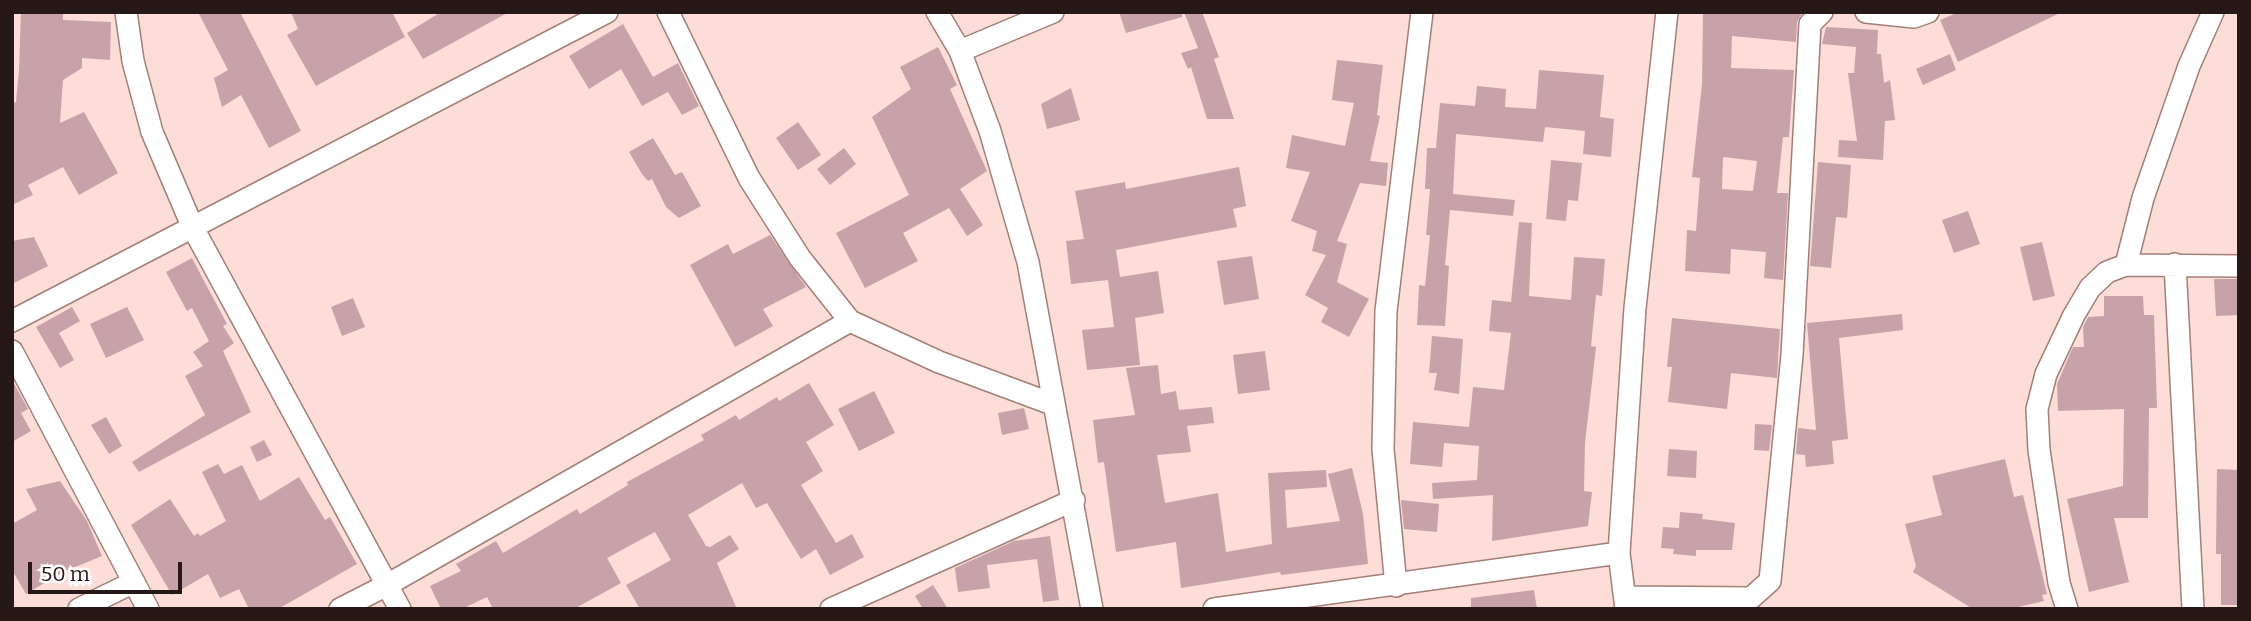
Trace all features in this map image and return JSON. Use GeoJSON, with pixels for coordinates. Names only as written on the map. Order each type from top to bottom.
{"type":"FeatureCollection","features":[{"type":"Feature","properties":{"kind":"street"},"geometry":{"type":"LineString","coordinates":[[126,12],[133,61],[152,132],[193,228],[400,609]]}},
{"type":"Feature","properties":{"kind":"street"},"geometry":{"type":"LineString","coordinates":[[12,321],[607,12]]}},
{"type":"Feature","properties":{"kind":"street"},"geometry":{"type":"LineString","coordinates":[[668,12],[749,178],[800,258],[850,321],[939,362],[1052,404]]}},
{"type":"Feature","properties":{"kind":"street"},"geometry":{"type":"LineString","coordinates":[[937,12],[960,51],[990,131],[1028,262],[1052,404],[1074,500],[1092,609]]}},
{"type":"Feature","properties":{"kind":"street"},"geometry":{"type":"LineString","coordinates":[[960,51],[1053,12]]}},
{"type":"Feature","properties":{"kind":"street"},"geometry":{"type":"LineString","coordinates":[[1396,586],[1383,449],[1386,311],[1422,12]]}},
{"type":"Feature","properties":{"kind":"street"},"geometry":{"type":"LineString","coordinates":[[1667,12],[1635,308],[1619,553],[1625,603],[1751,598],[1770,581],[1792,355],[1811,24],[1822,12]]}},
{"type":"Feature","properties":{"kind":"street"},"geometry":{"type":"LineString","coordinates":[[1866,12],[1914,17],[1928,12]]}},
{"type":"Feature","properties":{"kind":"street"},"geometry":{"type":"LineString","coordinates":[[2126,265],[2143,198],[2189,66],[2213,12]]}},
{"type":"Feature","properties":{"kind":"street"},"geometry":{"type":"LineString","coordinates":[[2175,264],[2193,609]]}},
{"type":"Feature","properties":{"kind":"street"},"geometry":{"type":"LineString","coordinates":[[2067,609],[2059,583],[2039,450],[2036,410],[2046,374],[2090,288],[2107,272],[2126,265],[2239,266]]}},
{"type":"Feature","properties":{"kind":"street"},"geometry":{"type":"LineString","coordinates":[[340,609],[387,585],[850,321]]}},
{"type":"Feature","properties":{"kind":"street"},"geometry":{"type":"LineString","coordinates":[[12,351],[148,609]]}},
{"type":"Feature","properties":{"kind":"street"},"geometry":{"type":"LineString","coordinates":[[831,609],[1074,500]]}},
{"type":"Feature","properties":{"kind":"street"},"geometry":{"type":"LineString","coordinates":[[1214,609],[1396,586],[1619,553]]}},
{"type":"Feature","properties":{"kind":"street"},"geometry":{"type":"LineString","coordinates":[[79,609],[134,582]]}},
{"type":"Feature","properties":{"kind":"building"},"geometry":{"type":"Polygon","coordinates":[[[21,12],[63,12],[63,20],[111,22],[110,60],[82,58],[82,68],[63,80],[60,123],[84,112],[118,173],[79,195],[63,167],[28,185],[33,195],[12,205],[12,104],[16,102],[21,12]]]}},
{"type":"Feature","properties":{"kind":"building"},"geometry":{"type":"Polygon","coordinates":[[[198,12],[240,12],[301,131],[269,148],[241,95],[222,107],[214,78],[228,70],[198,12]]]}},
{"type":"Feature","properties":{"kind":"building"},"geometry":{"type":"Polygon","coordinates":[[[291,12],[392,12],[405,37],[316,86],[287,35],[298,29],[291,12]]]}},
{"type":"Feature","properties":{"kind":"building"},"geometry":{"type":"Polygon","coordinates":[[[441,12],[509,12],[423,59],[407,33],[441,12]]]}},
{"type":"Feature","properties":{"kind":"building"},"geometry":{"type":"Polygon","coordinates":[[[1119,12],[1182,12],[1182,17],[1126,33],[1119,12]]]}},
{"type":"Feature","properties":{"kind":"building"},"geometry":{"type":"Polygon","coordinates":[[[1184,12],[1202,12],[1219,57],[1214,59],[1234,119],[1207,119],[1191,67],[1188,69],[1181,53],[1198,48],[1184,12]]]}},
{"type":"Feature","properties":{"kind":"building"},"geometry":{"type":"Polygon","coordinates":[[[1703,12],[1803,12],[1797,22],[1796,42],[1732,36],[1731,68],[1794,70],[1789,137],[1783,137],[1777,193],[1788,193],[1783,280],[1764,278],[1766,252],[1731,249],[1730,274],[1685,271],[1687,230],[1696,231],[1700,178],[1692,177],[1702,84],[1703,12]],[[1723,157],[1722,189],[1753,191],[1757,161],[1723,157]]]}},
{"type":"Feature","properties":{"kind":"building"},"geometry":{"type":"Polygon","coordinates":[[[1959,12],[2062,12],[1958,62],[1940,20],[1959,12]]]}},
{"type":"Feature","properties":{"kind":"building"},"geometry":{"type":"Polygon","coordinates":[[[623,24],[653,77],[678,63],[699,106],[682,115],[668,92],[642,106],[621,69],[589,89],[569,56],[623,24]]]}},
{"type":"Feature","properties":{"kind":"building"},"geometry":{"type":"Polygon","coordinates":[[[1826,27],[1878,30],[1877,54],[1881,54],[1884,83],[1890,80],[1895,120],[1885,121],[1883,160],[1838,157],[1839,140],[1857,141],[1848,73],[1854,73],[1856,47],[1822,44],[1826,27]]]}},
{"type":"Feature","properties":{"kind":"building"},"geometry":{"type":"Polygon","coordinates":[[[938,47],[957,85],[950,89],[987,171],[960,189],[983,225],[967,236],[949,208],[903,233],[918,261],[865,288],[836,233],[909,195],[872,117],[911,89],[900,67],[938,47]]]}},
{"type":"Feature","properties":{"kind":"building"},"geometry":{"type":"Polygon","coordinates":[[[1950,54],[1956,70],[1923,85],[1916,69],[1950,54]]]}},
{"type":"Feature","properties":{"kind":"building"},"geometry":{"type":"Polygon","coordinates":[[[1337,60],[1383,65],[1377,115],[1380,116],[1370,161],[1388,163],[1386,186],[1360,183],[1337,241],[1347,244],[1337,282],[1369,299],[1349,337],[1321,322],[1328,308],[1305,295],[1326,255],[1312,251],[1317,231],[1291,221],[1310,172],[1286,168],[1292,135],[1345,146],[1354,103],[1332,100],[1337,60]]]}},
{"type":"Feature","properties":{"kind":"building"},"geometry":{"type":"Polygon","coordinates":[[[1539,70],[1604,75],[1600,117],[1614,119],[1611,157],[1583,154],[1585,131],[1545,127],[1543,142],[1456,134],[1453,194],[1515,200],[1513,216],[1450,210],[1445,265],[1449,266],[1445,326],[1417,325],[1419,285],[1425,286],[1430,235],[1426,235],[1430,189],[1425,189],[1427,148],[1436,148],[1440,103],[1475,106],[1477,86],[1506,89],[1505,107],[1536,109],[1539,70]]]}},
{"type":"Feature","properties":{"kind":"building"},"geometry":{"type":"Polygon","coordinates":[[[1071,88],[1080,120],[1047,129],[1041,104],[1071,88]]]}},
{"type":"Feature","properties":{"kind":"building"},"geometry":{"type":"Polygon","coordinates":[[[798,122],[821,155],[798,170],[776,138],[798,122]]]}},
{"type":"Feature","properties":{"kind":"building"},"geometry":{"type":"Polygon","coordinates":[[[653,138],[675,175],[682,172],[701,206],[679,218],[666,207],[652,179],[648,181],[642,174],[629,152],[653,138]]]}},
{"type":"Feature","properties":{"kind":"building"},"geometry":{"type":"Polygon","coordinates":[[[844,148],[856,164],[830,185],[817,169],[844,148]]]}},
{"type":"Feature","properties":{"kind":"building"},"geometry":{"type":"Polygon","coordinates":[[[1551,160],[1582,163],[1578,201],[1568,200],[1566,221],[1546,219],[1551,160]]]}},
{"type":"Feature","properties":{"kind":"building"},"geometry":{"type":"Polygon","coordinates":[[[1818,162],[1851,165],[1847,218],[1836,217],[1831,268],[1810,266],[1818,162]]]}},
{"type":"Feature","properties":{"kind":"building"},"geometry":{"type":"Polygon","coordinates":[[[1239,167],[1246,206],[1233,209],[1237,227],[1116,250],[1120,277],[1158,271],[1164,313],[1135,318],[1140,365],[1087,370],[1082,330],[1114,327],[1108,280],[1071,284],[1066,241],[1084,239],[1075,191],[1125,182],[1126,189],[1239,167]]]}},
{"type":"Feature","properties":{"kind":"building"},"geometry":{"type":"Polygon","coordinates":[[[1968,211],[1980,244],[1954,253],[1942,220],[1968,211]]]}},
{"type":"Feature","properties":{"kind":"building"},"geometry":{"type":"Polygon","coordinates":[[[1519,222],[1532,223],[1529,296],[1571,300],[1574,257],[1605,259],[1602,296],[1596,295],[1591,346],[1596,347],[1585,443],[1584,491],[1592,492],[1588,526],[1492,541],[1493,495],[1433,499],[1432,483],[1477,480],[1479,446],[1444,443],[1442,467],[1410,464],[1413,422],[1469,427],[1473,387],[1504,390],[1511,333],[1489,331],[1492,300],[1511,302],[1519,222]]]}},
{"type":"Feature","properties":{"kind":"building"},"geometry":{"type":"Polygon","coordinates":[[[770,235],[806,287],[763,309],[773,326],[735,347],[690,265],[728,244],[733,254],[770,235]]]}},
{"type":"Feature","properties":{"kind":"building"},"geometry":{"type":"Polygon","coordinates":[[[34,237],[48,266],[12,284],[12,241],[34,237]]]}},
{"type":"Feature","properties":{"kind":"building"},"geometry":{"type":"Polygon","coordinates":[[[2042,242],[2055,296],[2033,301],[2020,247],[2042,242]]]}},
{"type":"Feature","properties":{"kind":"building"},"geometry":{"type":"Polygon","coordinates":[[[1252,256],[1259,299],[1224,305],[1217,261],[1252,256]]]}},
{"type":"Feature","properties":{"kind":"building"},"geometry":{"type":"Polygon","coordinates":[[[192,258],[227,324],[223,326],[234,343],[223,351],[251,412],[139,472],[132,462],[205,415],[185,376],[203,366],[193,352],[209,341],[192,308],[187,311],[166,272],[192,258]]]}},
{"type":"Feature","properties":{"kind":"building"},"geometry":{"type":"Polygon","coordinates":[[[2214,279],[2239,279],[2239,315],[2216,316],[2214,279]]]}},
{"type":"Feature","properties":{"kind":"building"},"geometry":{"type":"Polygon","coordinates":[[[2104,296],[2143,296],[2144,315],[2154,315],[2157,408],[2149,408],[2148,518],[2114,518],[2129,582],[2089,592],[2067,499],[2123,486],[2124,409],[2058,411],[2057,384],[2073,347],[2084,347],[2083,327],[2088,317],[2104,316],[2104,296]]]}},
{"type":"Feature","properties":{"kind":"building"},"geometry":{"type":"Polygon","coordinates":[[[353,298],[365,327],[342,336],[331,307],[353,298]]]}},
{"type":"Feature","properties":{"kind":"building"},"geometry":{"type":"Polygon","coordinates":[[[72,307],[80,321],[59,333],[74,360],[60,368],[36,327],[72,307]]]}},
{"type":"Feature","properties":{"kind":"building"},"geometry":{"type":"Polygon","coordinates":[[[127,307],[144,340],[106,358],[90,324],[127,307]]]}},
{"type":"Feature","properties":{"kind":"building"},"geometry":{"type":"Polygon","coordinates":[[[1902,314],[1903,330],[1839,338],[1848,439],[1832,441],[1834,464],[1806,467],[1805,455],[1796,454],[1798,428],[1816,430],[1807,323],[1902,314]]]}},
{"type":"Feature","properties":{"kind":"building"},"geometry":{"type":"Polygon","coordinates":[[[1672,318],[1780,329],[1777,378],[1731,373],[1727,409],[1668,402],[1672,367],[1667,367],[1672,318]]]}},
{"type":"Feature","properties":{"kind":"building"},"geometry":{"type":"Polygon","coordinates":[[[1432,336],[1463,339],[1459,394],[1434,390],[1437,373],[1429,373],[1432,336]]]}},
{"type":"Feature","properties":{"kind":"building"},"geometry":{"type":"Polygon","coordinates":[[[1265,351],[1270,390],[1238,394],[1233,355],[1265,351]]]}},
{"type":"Feature","properties":{"kind":"building"},"geometry":{"type":"Polygon","coordinates":[[[1158,365],[1161,394],[1176,391],[1179,410],[1212,407],[1214,423],[1187,426],[1191,452],[1157,455],[1165,503],[1218,493],[1226,552],[1272,544],[1268,473],[1326,470],[1327,487],[1285,490],[1287,528],[1340,521],[1328,474],[1352,468],[1363,514],[1368,564],[1281,575],[1280,572],[1181,588],[1176,542],[1116,552],[1104,462],[1098,463],[1093,420],[1135,415],[1126,368],[1158,365]]]}},
{"type":"Feature","properties":{"kind":"building"},"geometry":{"type":"Polygon","coordinates":[[[12,380],[28,409],[21,413],[31,431],[12,442],[12,380]]]}},
{"type":"Feature","properties":{"kind":"building"},"geometry":{"type":"Polygon","coordinates":[[[809,383],[834,425],[806,442],[823,471],[801,485],[836,543],[852,534],[864,557],[830,575],[816,549],[801,559],[767,503],[756,508],[742,483],[688,515],[706,546],[710,547],[730,535],[739,549],[717,563],[737,609],[640,609],[626,585],[671,560],[655,532],[607,558],[621,583],[574,609],[493,609],[487,597],[462,609],[441,609],[430,586],[461,571],[456,564],[496,541],[503,553],[577,509],[580,514],[628,485],[627,482],[704,440],[701,435],[736,415],[739,420],[777,397],[779,401],[809,383]]]}},
{"type":"Feature","properties":{"kind":"building"},"geometry":{"type":"Polygon","coordinates":[[[874,391],[895,433],[859,451],[838,409],[874,391]]]}},
{"type":"Feature","properties":{"kind":"building"},"geometry":{"type":"Polygon","coordinates":[[[1024,408],[1029,429],[1002,435],[998,413],[1024,408]]]}},
{"type":"Feature","properties":{"kind":"building"},"geometry":{"type":"Polygon","coordinates":[[[106,417],[122,446],[109,454],[91,425],[106,417]]]}},
{"type":"Feature","properties":{"kind":"building"},"geometry":{"type":"Polygon","coordinates":[[[1755,424],[1772,425],[1769,451],[1754,450],[1755,424]]]}},
{"type":"Feature","properties":{"kind":"building"},"geometry":{"type":"Polygon","coordinates":[[[264,440],[272,455],[257,462],[250,447],[264,440]]]}},
{"type":"Feature","properties":{"kind":"building"},"geometry":{"type":"Polygon","coordinates":[[[1669,449],[1697,451],[1696,478],[1667,476],[1669,449]]]}},
{"type":"Feature","properties":{"kind":"building"},"geometry":{"type":"Polygon","coordinates":[[[2005,459],[2014,497],[2023,495],[2047,594],[2042,595],[2044,601],[2010,609],[1973,609],[1913,572],[1916,566],[1905,524],[1942,515],[1932,476],[2005,459]]]}},
{"type":"Feature","properties":{"kind":"building"},"geometry":{"type":"Polygon","coordinates":[[[218,464],[224,474],[242,465],[260,501],[299,477],[325,520],[330,517],[357,564],[278,609],[249,609],[239,589],[220,598],[208,574],[172,595],[131,525],[170,499],[194,536],[198,533],[200,536],[226,521],[202,472],[218,464]]]}},
{"type":"Feature","properties":{"kind":"building"},"geometry":{"type":"Polygon","coordinates":[[[2217,469],[2239,470],[2239,605],[2221,605],[2221,554],[2216,554],[2217,469]]]}},
{"type":"Feature","properties":{"kind":"building"},"geometry":{"type":"Polygon","coordinates":[[[60,481],[87,521],[102,556],[63,572],[26,594],[12,570],[12,524],[37,510],[26,489],[60,481]]]}},
{"type":"Feature","properties":{"kind":"building"},"geometry":{"type":"Polygon","coordinates":[[[1401,500],[1439,504],[1437,532],[1404,529],[1401,500]]]}},
{"type":"Feature","properties":{"kind":"building"},"geometry":{"type":"Polygon","coordinates":[[[1680,512],[1703,514],[1702,519],[1735,523],[1732,550],[1696,550],[1696,556],[1673,554],[1674,549],[1661,548],[1663,527],[1679,528],[1680,512]]]}},
{"type":"Feature","properties":{"kind":"building"},"geometry":{"type":"Polygon","coordinates":[[[1050,536],[1059,600],[1043,602],[1037,559],[987,565],[990,588],[958,592],[955,568],[1014,541],[1050,536]]]}},
{"type":"Feature","properties":{"kind":"building"},"geometry":{"type":"Polygon","coordinates":[[[933,585],[948,609],[923,609],[915,596],[933,585]]]}},
{"type":"Feature","properties":{"kind":"building"},"geometry":{"type":"Polygon","coordinates":[[[1534,590],[1537,609],[1471,609],[1471,598],[1534,590]]]}}]}
